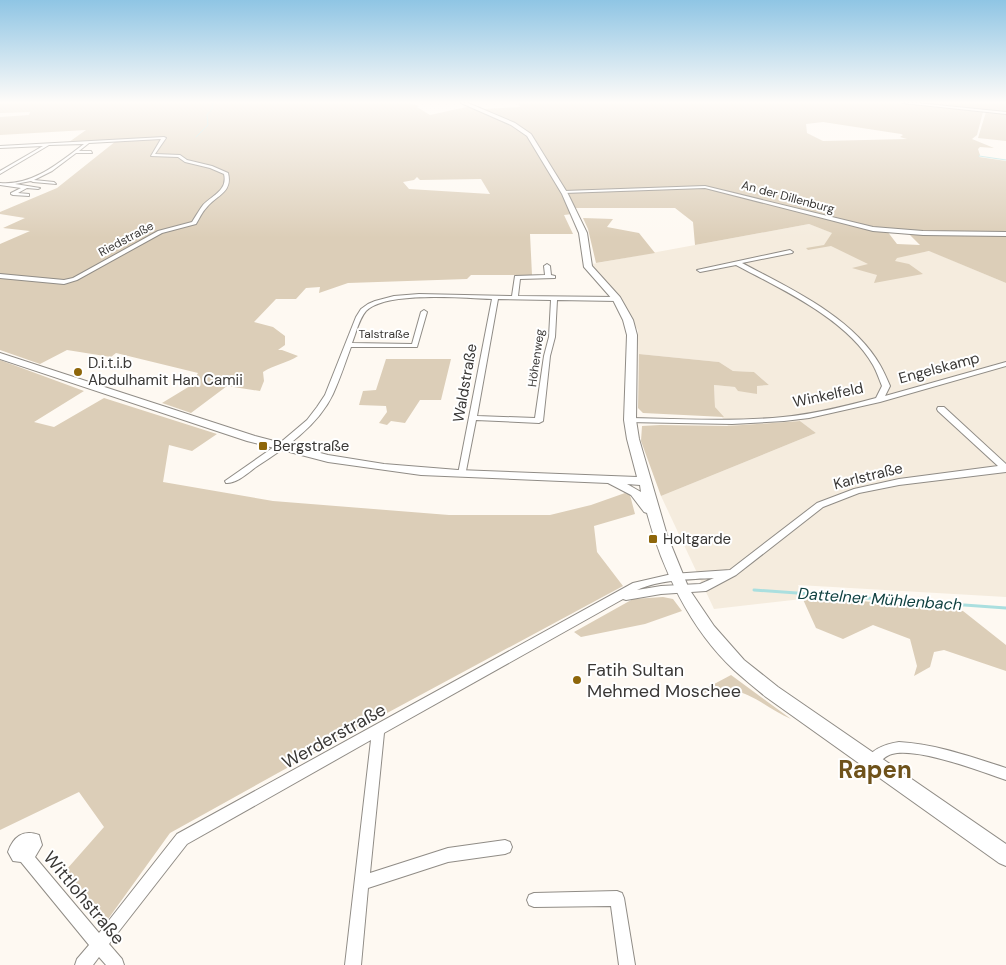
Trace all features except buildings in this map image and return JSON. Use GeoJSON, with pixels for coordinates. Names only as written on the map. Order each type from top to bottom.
{"type":"FeatureCollection","features":[{"type":"Feature","properties":{"kind":"street"},"geometry":{"type":"LineString","coordinates":[[0,173],[40,148]]}},
{"type":"Feature","properties":{"kind":"street"},"geometry":{"type":"LineString","coordinates":[[42,177],[80,148]]}},
{"type":"Feature","properties":{"kind":"street","name":"Riedstraße"},"geometry":{"type":"LineString","coordinates":[[0,276],[64,282],[75,279],[160,232],[194,223],[208,203],[224,190],[227,183],[227,175],[219,169],[186,161],[179,156],[152,156],[158,148]]}},
{"type":"Feature","properties":{"kind":"street"},"geometry":{"type":"LineString","coordinates":[[537,148],[564,192],[583,233],[588,267],[617,299],[628,320],[632,335],[630,420],[636,453],[655,517],[679,583],[709,630],[738,664],[772,692],[1006,856]]}},
{"type":"Feature","properties":{"kind":"street"},"geometry":{"type":"LineString","coordinates":[[74,152],[91,152]]}},
{"type":"Feature","properties":{"kind":"street"},"geometry":{"type":"LineString","coordinates":[[52,170],[59,170]]}},
{"type":"Feature","properties":{"kind":"street"},"geometry":{"type":"LineString","coordinates":[[0,184],[30,181],[50,176]]}},
{"type":"Feature","properties":{"kind":"street"},"geometry":{"type":"LineString","coordinates":[[30,181],[54,183]]}},
{"type":"Feature","properties":{"kind":"street"},"geometry":{"type":"LineString","coordinates":[[7,184],[38,188]]}},
{"type":"Feature","properties":{"kind":"street"},"geometry":{"type":"LineString","coordinates":[[26,187],[12,194],[27,196]]}},
{"type":"Feature","properties":{"kind":"street","name":"An der Dillenburg"},"geometry":{"type":"LineString","coordinates":[[564,192],[705,187],[873,229],[906,233],[1006,234]]}},
{"type":"Feature","properties":{"kind":"street"},"geometry":{"type":"LineString","coordinates":[[700,270],[790,252]]}},
{"type":"Feature","properties":{"kind":"street","name":"Winkelfeld"},"geometry":{"type":"LineString","coordinates":[[630,420],[718,421],[788,417],[834,411],[880,398],[886,386],[881,371],[872,355],[843,327],[800,298],[737,263]]}},
{"type":"Feature","properties":{"kind":"street"},"geometry":{"type":"LineString","coordinates":[[515,297],[517,276],[550,277],[547,266]]}},
{"type":"Feature","properties":{"kind":"street"},"geometry":{"type":"LineString","coordinates":[[229,481],[279,447],[303,427],[323,406],[362,311],[376,302],[400,296],[617,299]]}},
{"type":"Feature","properties":{"kind":"street","name":"Waldstraße"},"geometry":{"type":"LineString","coordinates":[[462,474],[495,297]]}},
{"type":"Feature","properties":{"kind":"street","name":"Höhenweg"},"geometry":{"type":"LineString","coordinates":[[539,430],[538,421],[546,356],[549,352],[552,337],[554,298]]}},
{"type":"Feature","properties":{"kind":"street","name":"Talstraße"},"geometry":{"type":"LineString","coordinates":[[348,345],[415,346],[424,312]]}},
{"type":"Feature","properties":{"kind":"street"},"geometry":{"type":"LineString","coordinates":[[0,356],[105,392],[279,447],[319,457],[378,467],[462,474],[646,483]]}},
{"type":"Feature","properties":{"kind":"street","name":"Engelskamp"},"geometry":{"type":"LineString","coordinates":[[880,398],[1006,364]]}},
{"type":"Feature","properties":{"kind":"street","name":"Karlstraße"},"geometry":{"type":"LineString","coordinates":[[941,409],[1006,468]]}},
{"type":"Feature","properties":{"kind":"street"},"geometry":{"type":"LineString","coordinates":[[473,418],[538,421]]}},
{"type":"Feature","properties":{"kind":"street","name":"Karlstraße"},"geometry":{"type":"LineString","coordinates":[[679,583],[702,588],[732,573],[820,505],[857,491],[899,482],[1006,468]]}},
{"type":"Feature","properties":{"kind":"street"},"geometry":{"type":"LineString","coordinates":[[590,480],[615,484],[646,483]]}},
{"type":"Feature","properties":{"kind":"street"},"geometry":{"type":"LineString","coordinates":[[615,484],[635,492],[642,498],[655,517]]}},
{"type":"Feature","properties":{"kind":"street"},"geometry":{"type":"LineString","coordinates":[[679,583],[732,573]]}},
{"type":"Feature","properties":{"kind":"street","name":"Werderstraße"},"geometry":{"type":"LineString","coordinates":[[99,944],[182,839],[637,586],[657,579],[679,583]]}},
{"type":"Feature","properties":{"kind":"street","name":"Werderstraße"},"geometry":{"type":"LineString","coordinates":[[619,597],[661,590],[679,583]]}},
{"type":"Feature","properties":{"kind":"street"},"geometry":{"type":"LineString","coordinates":[[353,965],[378,731]]}},
{"type":"Feature","properties":{"kind":"street"},"geometry":{"type":"LineString","coordinates":[[872,761],[888,749],[908,748],[934,753],[1006,774]]}},
{"type":"Feature","properties":{"kind":"street"},"geometry":{"type":"LineString","coordinates":[[363,883],[448,855],[505,847]]}},
{"type":"Feature","properties":{"kind":"street","name":"Wittlohstraße"},"geometry":{"type":"LineString","coordinates":[[24,855],[116,965]]}},
{"type":"Feature","properties":{"kind":"street"},"geometry":{"type":"LineString","coordinates":[[534,900],[617,898],[627,965]]}},
{"type":"Feature","properties":{"kind":"street"},"geometry":{"type":"LineString","coordinates":[[83,965],[99,944]]}},
{"type":"Feature","properties":{"kind":"shaded area"},"geometry":{"type":"Polygon","coordinates":[[[107,148],[979,148],[979,157],[1006,161],[1006,283],[929,251],[897,258],[895,261],[909,264],[923,274],[874,283],[877,275],[852,268],[868,264],[831,246],[808,250],[806,248],[824,245],[832,233],[809,224],[695,245],[693,222],[675,208],[572,208],[565,194],[561,194],[572,214],[564,215],[573,234],[530,234],[532,275],[471,275],[467,279],[348,283],[319,293],[320,287],[306,288],[296,299],[276,299],[254,322],[273,327],[285,336],[285,345],[278,350],[298,356],[263,372],[264,381],[260,391],[227,386],[191,413],[162,403],[190,386],[198,373],[116,353],[111,357],[67,350],[40,364],[0,350],[0,244],[30,231],[3,228],[25,218],[0,214],[0,212],[57,188],[107,148]],[[417,177],[414,180],[403,182],[409,189],[490,194],[481,179],[420,180],[417,177]],[[887,231],[897,244],[920,245],[908,233],[887,231]]]}},
{"type":"Feature","properties":{"kind":"shaded area"},"geometry":{"type":"Polygon","coordinates":[[[583,218],[613,219],[607,227],[639,233],[655,253],[596,263],[588,229],[583,218]]]}},
{"type":"Feature","properties":{"kind":"shaded area"},"geometry":{"type":"Polygon","coordinates":[[[809,224],[896,257],[930,251],[1006,283],[1006,597],[798,585],[802,599],[714,609],[661,496],[816,433],[800,421],[728,426],[715,407],[714,385],[736,387],[757,394],[757,386],[769,385],[754,372],[733,371],[719,362],[639,354],[639,389],[638,330],[592,264],[809,224]]]}},
{"type":"Feature","properties":{"kind":"shaded area"},"geometry":{"type":"Polygon","coordinates":[[[639,354],[719,362],[733,371],[754,372],[769,385],[757,386],[757,394],[738,391],[735,387],[714,385],[715,407],[724,417],[643,413],[638,408],[639,354]]]}},
{"type":"Feature","properties":{"kind":"shaded area"},"geometry":{"type":"Polygon","coordinates":[[[386,359],[451,359],[441,400],[420,400],[405,423],[391,421],[387,425],[379,423],[387,412],[386,406],[359,405],[363,391],[376,390],[386,359]]]}},
{"type":"Feature","properties":{"kind":"shaded area"},"geometry":{"type":"Polygon","coordinates":[[[0,360],[84,391],[34,422],[54,427],[104,398],[217,434],[192,451],[169,445],[163,482],[273,501],[449,515],[550,515],[591,505],[625,493],[630,495],[635,514],[594,526],[597,552],[623,586],[350,733],[170,833],[103,926],[67,869],[104,827],[79,792],[0,830],[0,360]]]}},
{"type":"Feature","properties":{"kind":"shaded area"},"geometry":{"type":"Polygon","coordinates":[[[800,421],[816,433],[661,496],[641,441],[642,426],[728,426],[800,421]]]}},
{"type":"Feature","properties":{"kind":"shaded area"},"geometry":{"type":"Polygon","coordinates":[[[801,595],[963,611],[1006,645],[1006,671],[944,650],[934,652],[930,667],[914,676],[917,666],[910,639],[873,625],[843,639],[816,628],[801,595]]]}},
{"type":"Feature","properties":{"kind":"shaded area"},"geometry":{"type":"Polygon","coordinates":[[[663,597],[673,599],[682,611],[645,624],[581,637],[574,632],[633,599],[663,597]]]}},
{"type":"Feature","properties":{"kind":"shaded area"},"geometry":{"type":"Polygon","coordinates":[[[731,675],[791,719],[754,698],[731,690],[704,693],[688,698],[731,675]]]}},
{"type":"Feature","properties":{"kind":"waterway"},"geometry":{"type":"LineString","coordinates":[[979,156],[1006,160]]}},
{"type":"Feature","properties":{"kind":"waterway","name":"Dattelner Mühlenbach"},"geometry":{"type":"LineString","coordinates":[[754,590],[1006,608]]}},
{"type":"Feature","properties":{"kind":"place","name":"D.i.t.i.b Abdulhamit Han Camii"},"geometry":{"type":"Point","coordinates":[78,372]}},
{"type":"Feature","properties":{"kind":"place","name":"Bergstraße"},"geometry":{"type":"Point","coordinates":[263,446]}},
{"type":"Feature","properties":{"kind":"place","name":"Holtgarde"},"geometry":{"type":"Point","coordinates":[653,539]}},
{"type":"Feature","properties":{"kind":"place","name":"Fatih Sultan Mehmed Moschee"},"geometry":{"type":"Point","coordinates":[577,680]}},
{"type":"Feature","properties":{"kind":"district","name":"Rapen"},"geometry":{"type":"Point","coordinates":[875,769]}}]}
